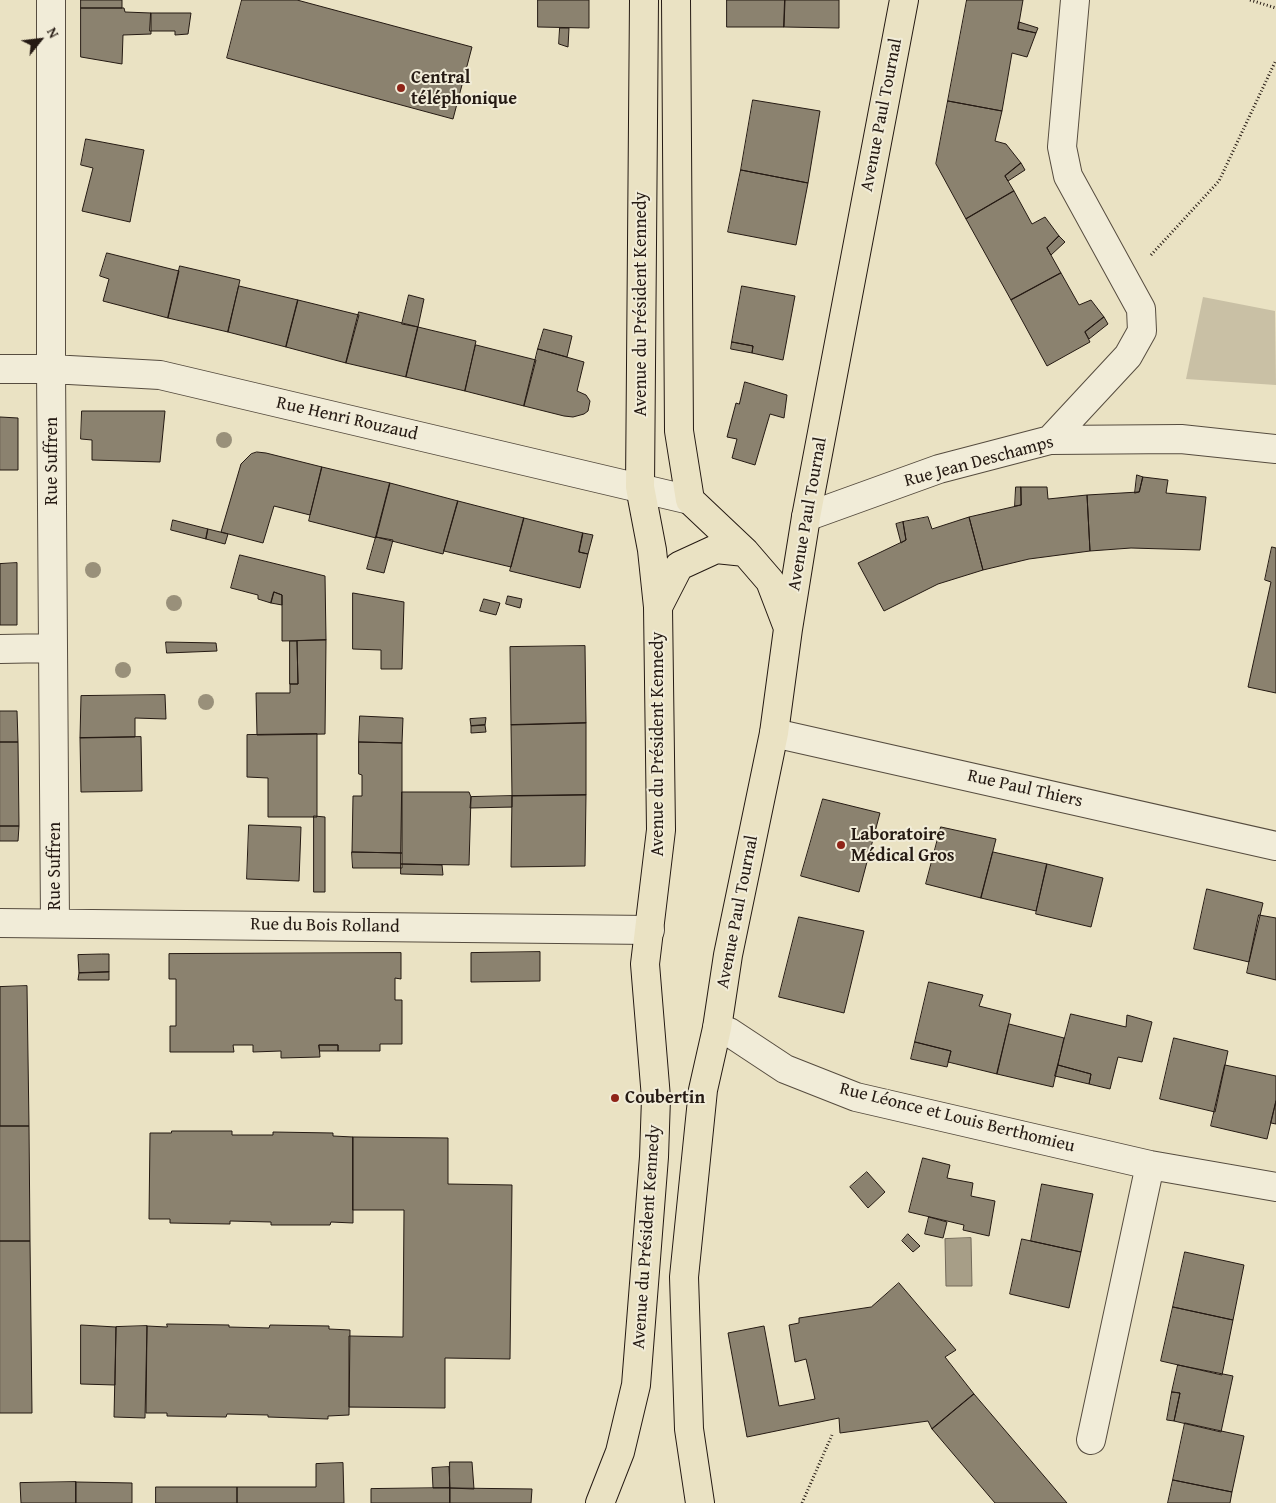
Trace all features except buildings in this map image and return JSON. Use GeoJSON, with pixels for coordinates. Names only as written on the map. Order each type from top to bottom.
{"type":"FeatureCollection","features":[{"type":"Feature","properties":{"kind":"main road","name":"Avenue du Président Kennedy"},"geometry":{"type":"LineString","coordinates":[[600,1503],[617,1460],[636,1385],[654,1157],[656,1098],[645,964],[661,830],[658,607],[652,550],[640,487],[644,0]]}},
{"type":"Feature","properties":{"kind":"main road","name":"Avenue du Président Kennedy"},"geometry":{"type":"LineString","coordinates":[[676,0],[679,431],[690,500]]}},
{"type":"Feature","properties":{"kind":"main road","name":"Avenue Paul Tournal"},"geometry":{"type":"LineString","coordinates":[[700,1503],[688,1429],[684,1277],[703,1090],[717,1028],[728,955],[774,733],[806,517],[904,0]]}},
{"type":"Feature","properties":{"kind":"main road"},"geometry":{"type":"LineString","coordinates":[[690,500],[745,552],[770,581],[788,629]]}},
{"type":"Feature","properties":{"kind":"main road","name":"Avenue du Président Kennedy"},"geometry":{"type":"LineString","coordinates":[[658,607],[679,566],[716,549],[745,552]]}},
{"type":"Feature","properties":{"kind":"main road"},"geometry":{"type":"LineString","coordinates":[[592,1503],[617,1460]]}},
{"type":"Feature","properties":{"kind":"street","name":"Rue Suffren"},"geometry":{"type":"LineString","coordinates":[[51,0],[51,369],[55,923]]}},
{"type":"Feature","properties":{"kind":"street"},"geometry":{"type":"LineString","coordinates":[[1050,440],[1128,356],[1142,332],[1141,309],[1068,176],[1062,147],[1075,0]]}},
{"type":"Feature","properties":{"kind":"street","name":"Rue Henri Rouzaud"},"geometry":{"type":"LineString","coordinates":[[0,369],[51,369],[160,375],[690,500]]}},
{"type":"Feature","properties":{"kind":"street","name":"Rue Jean Deschamps"},"geometry":{"type":"LineString","coordinates":[[806,517],[939,469],[1050,440],[1181,439],[1276,449]]}},
{"type":"Feature","properties":{"kind":"street"},"geometry":{"type":"LineString","coordinates":[[0,648],[53,648]]}},
{"type":"Feature","properties":{"kind":"street","name":"Rue Paul Thiers"},"geometry":{"type":"LineString","coordinates":[[774,733],[1276,846]]}},
{"type":"Feature","properties":{"kind":"street","name":"Rue du Bois Rolland"},"geometry":{"type":"LineString","coordinates":[[0,923],[650,930]]}},
{"type":"Feature","properties":{"kind":"street","name":"Rue Léonce et Louis Berthomieu"},"geometry":{"type":"LineString","coordinates":[[717,1028],[729,1032],[785,1070],[856,1097],[1150,1165],[1276,1187]]}},
{"type":"Feature","properties":{"kind":"street"},"geometry":{"type":"LineString","coordinates":[[1091,1440],[1150,1165]]}},
{"type":"Feature","properties":{"kind":"path"},"geometry":{"type":"LineString","coordinates":[[1250,0],[1276,8]]}},
{"type":"Feature","properties":{"kind":"path"},"geometry":{"type":"LineString","coordinates":[[1127,282],[1219,181],[1276,60]]}},
{"type":"Feature","properties":{"kind":"path"},"geometry":{"type":"LineString","coordinates":[[802,1503],[832,1435]]}},
{"type":"Feature","properties":{"kind":"shaded area"},"geometry":{"type":"Polygon","coordinates":[[[1203,297],[1275,311],[1276,385],[1186,379],[1203,297]]]}},
{"type":"Feature","properties":{"kind":"shaded area"},"geometry":{"type":"Polygon","coordinates":[[[971,1238],[972,1286],[946,1286],[945,1239],[971,1238]]]}},
{"type":"Feature","properties":{"kind":"place","name":"Central téléphonique"},"geometry":{"type":"Point","coordinates":[401,88]}},
{"type":"Feature","properties":{"kind":"place","name":"Laboratoire Médical Gros"},"geometry":{"type":"Point","coordinates":[841,845]}},
{"type":"Feature","properties":{"kind":"place","name":"Coubertin"},"geometry":{"type":"Point","coordinates":[615,1098]}}]}
